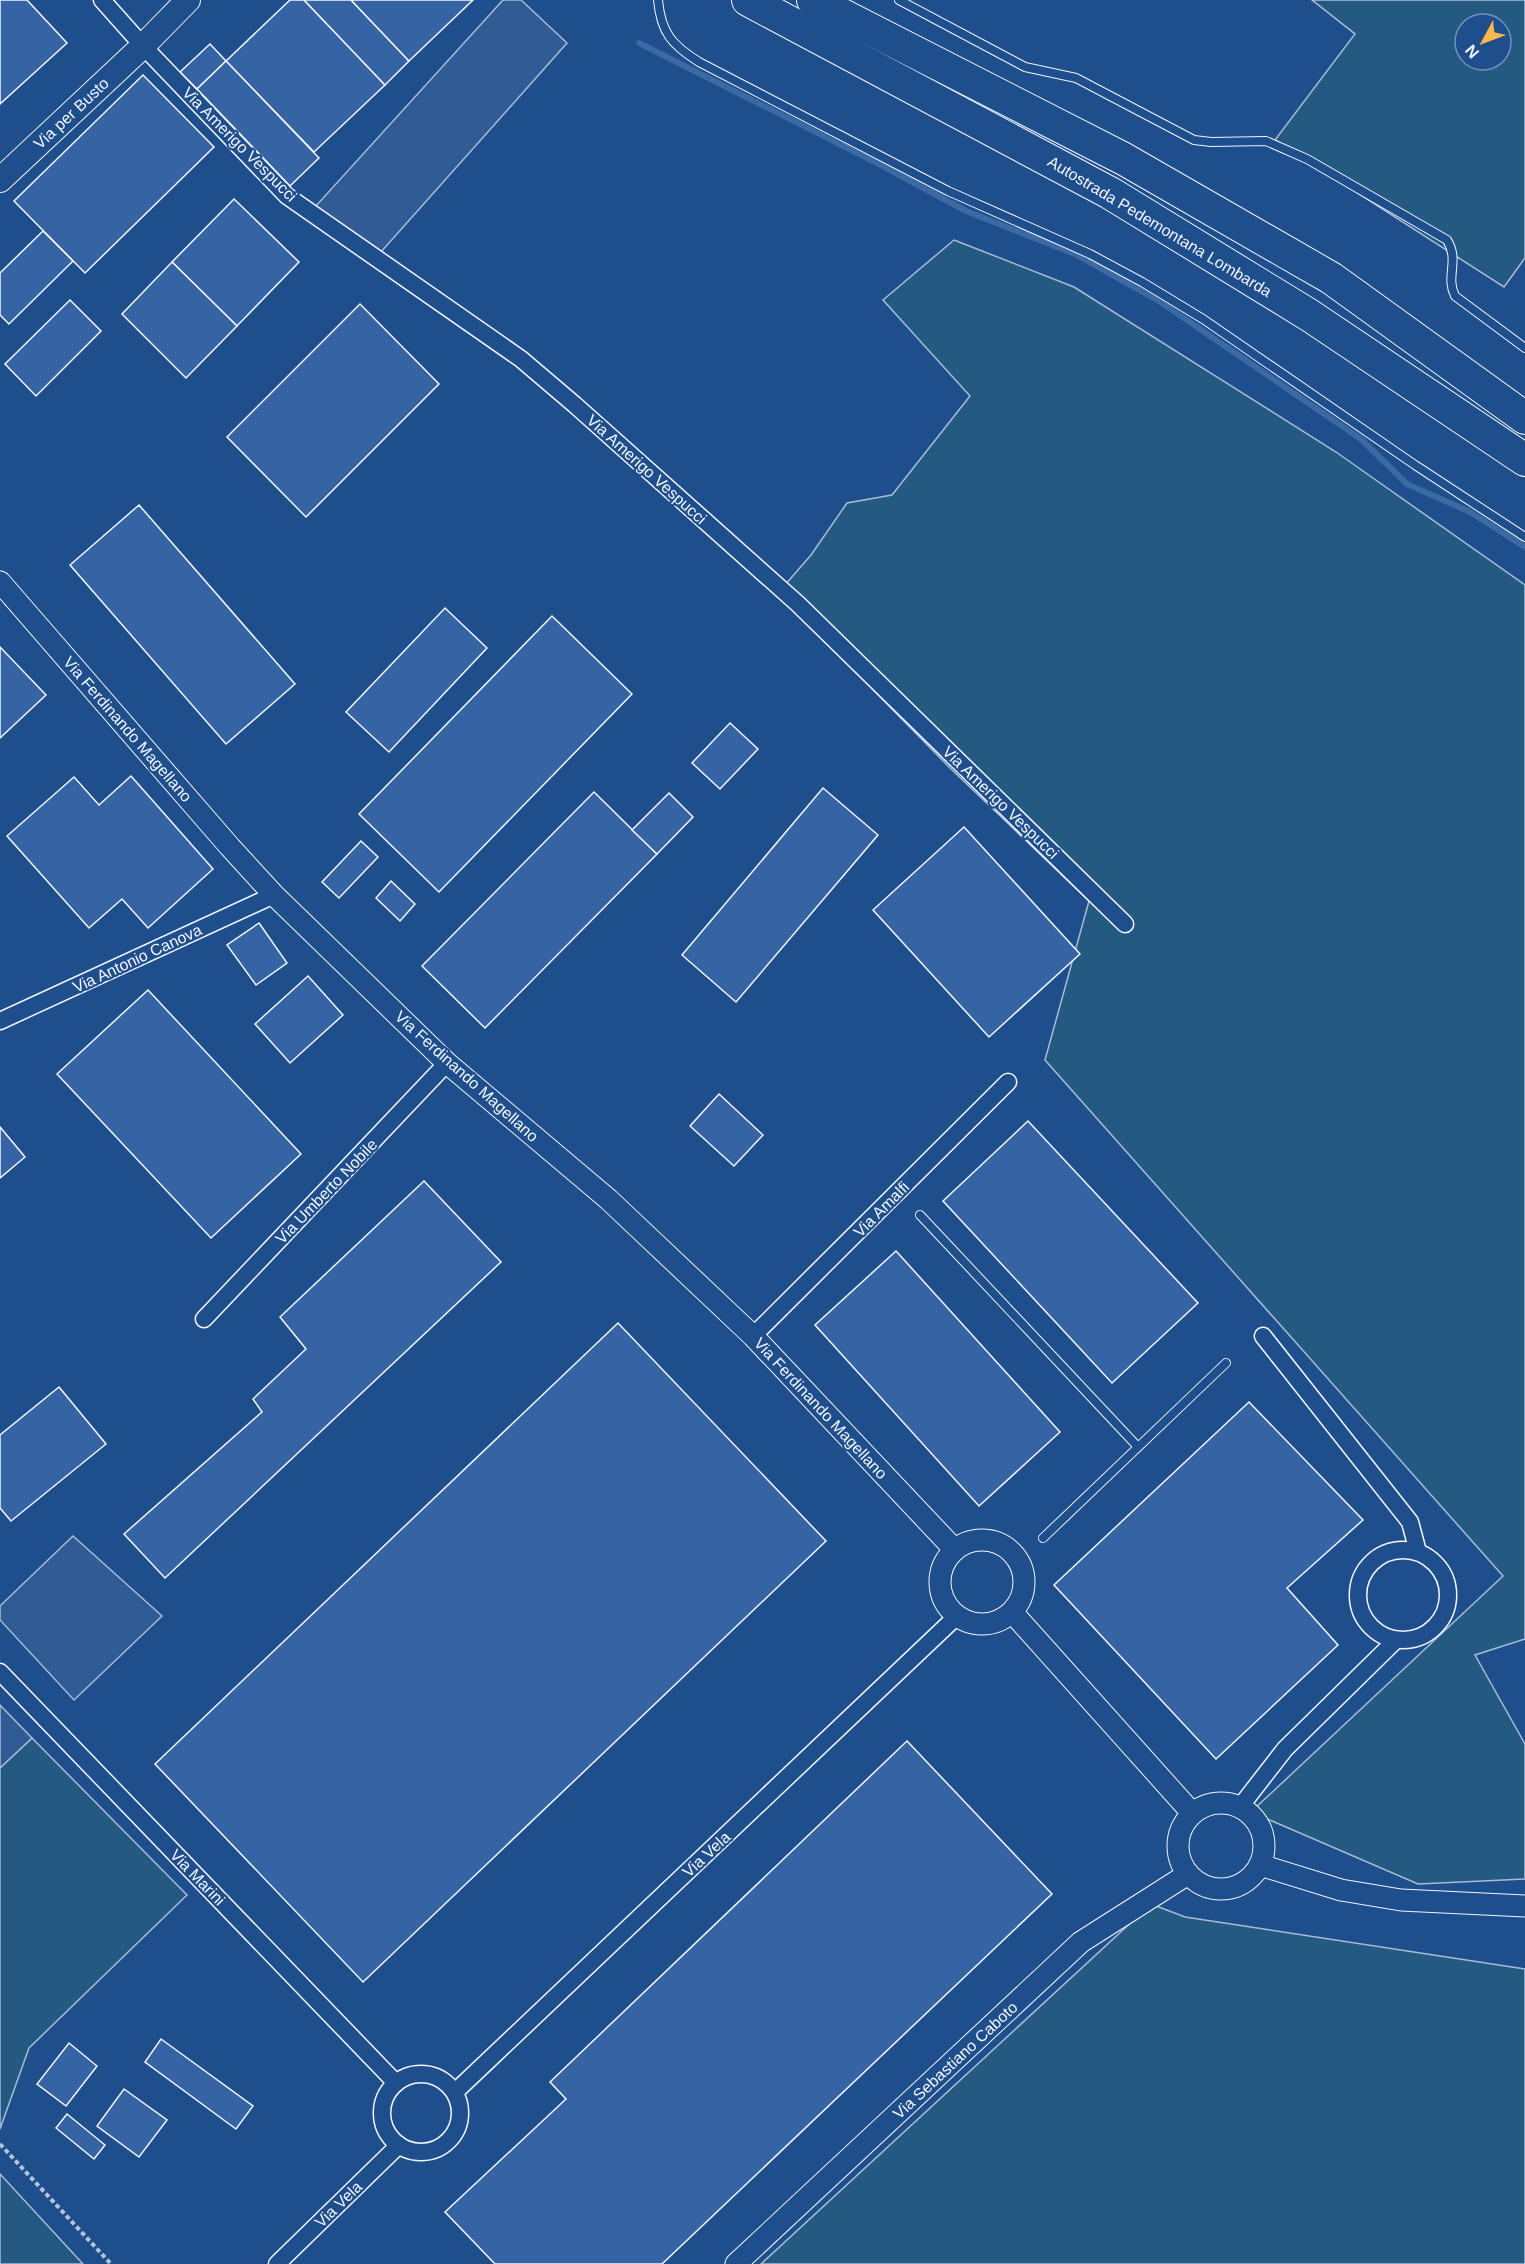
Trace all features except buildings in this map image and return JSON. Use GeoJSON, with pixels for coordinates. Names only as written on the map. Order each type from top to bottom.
{"type":"FeatureCollection","features":[{"type":"Feature","properties":{"kind":"highway","name":"Autostrada Pedemontana Lombarda"},"geometry":{"type":"LineString","coordinates":[[748,0],[1110,193],[1309,315],[1525,460]]}},
{"type":"Feature","properties":{"kind":"highway"},"geometry":{"type":"LineString","coordinates":[[813,0],[1124,159],[1332,278],[1525,418]]}},
{"type":"Feature","properties":{"kind":"main road","name":"Via per Busto"},"geometry":{"type":"LineString","coordinates":[[0,180],[143,46],[188,0]]}},
{"type":"Feature","properties":{"kind":"street","name":"Via Amerigo Vespucci"},"geometry":{"type":"LineString","coordinates":[[102,0],[287,196],[521,359],[798,604],[1125,924]]}},
{"type":"Feature","properties":{"kind":"street","name":"Via Ferdinando Magellano"},"geometry":{"type":"LineString","coordinates":[[0,582],[274,896],[447,1063],[608,1199],[753,1336],[955,1550]]}},
{"type":"Feature","properties":{"kind":"street","name":"Via Antonio Canova"},"geometry":{"type":"LineString","coordinates":[[0,1021],[274,896]]}},
{"type":"Feature","properties":{"kind":"street","name":"Via Umberto Nobile"},"geometry":{"type":"LineString","coordinates":[[204,1318],[447,1063]]}},
{"type":"Feature","properties":{"kind":"street","name":"Via Amalfi"},"geometry":{"type":"LineString","coordinates":[[753,1336],[1008,1082]]}},
{"type":"Feature","properties":{"kind":"street"},"geometry":{"type":"LineString","coordinates":[[1263,1336],[1410,1522],[1418,1552]]}},
{"type":"Feature","properties":{"kind":"street"},"geometry":{"type":"LineString","coordinates":[[982,1540],[996,1542],[1009,1549],[1018,1560],[1024,1580],[1020,1601],[1012,1612],[991,1623],[979,1624],[968,1622],[957,1616],[948,1607],[942,1596],[940,1583],[947,1559],[955,1550],[968,1542],[982,1540]]}},
{"type":"Feature","properties":{"kind":"street"},"geometry":{"type":"LineString","coordinates":[[1403,1550],[1418,1552],[1431,1560],[1441,1571],[1447,1584],[1448,1599],[1444,1613],[1436,1626],[1425,1635],[1411,1640],[1396,1640],[1382,1636],[1370,1627],[1361,1614],[1357,1599],[1358,1584],[1364,1570],[1388,1552],[1403,1550]]}},
{"type":"Feature","properties":{"kind":"street"},"geometry":{"type":"LineString","coordinates":[[1012,1612],[1192,1813]]}},
{"type":"Feature","properties":{"kind":"street","name":"Via Vela"},"geometry":{"type":"LineString","coordinates":[[455,2092],[957,1616]]}},
{"type":"Feature","properties":{"kind":"street"},"geometry":{"type":"LineString","coordinates":[[1240,1807],[1285,1749],[1396,1640]]}},
{"type":"Feature","properties":{"kind":"street","name":"Via Marini"},"geometry":{"type":"LineString","coordinates":[[0,1672],[396,2083]]}},
{"type":"Feature","properties":{"kind":"street"},"geometry":{"type":"LineString","coordinates":[[1228,1803],[1240,1807],[1260,1826],[1264,1839],[1264,1852],[1260,1865],[1252,1877],[1240,1885],[1227,1889],[1212,1888],[1199,1883],[1188,1874],[1181,1863],[1178,1849],[1179,1836],[1184,1823],[1192,1813],[1203,1806],[1228,1803]]}},
{"type":"Feature","properties":{"kind":"street"},"geometry":{"type":"LineString","coordinates":[[1260,1865],[1341,1890],[1401,1900],[1525,1906]]}},
{"type":"Feature","properties":{"kind":"street","name":"Via Sebastiano Caboto"},"geometry":{"type":"LineString","coordinates":[[736,2264],[1081,1942],[1188,1874]]}},
{"type":"Feature","properties":{"kind":"street"},"geometry":{"type":"LineString","coordinates":[[421,2074],[434,2076],[446,2082],[455,2092],[460,2104],[460,2118],[456,2130],[448,2141],[438,2148],[424,2152],[411,2150],[399,2145],[385,2126],[382,2114],[388,2091],[408,2076],[421,2074]]}},
{"type":"Feature","properties":{"kind":"street","name":"Via Vela"},"geometry":{"type":"LineString","coordinates":[[277,2264],[399,2145]]}},
{"type":"Feature","properties":{"kind":"lane"},"geometry":{"type":"LineString","coordinates":[[658,0],[660,20],[670,38],[681,51],[948,191],[1055,237],[1142,282],[1203,319],[1415,465],[1525,537]]}},
{"type":"Feature","properties":{"kind":"lane"},"geometry":{"type":"LineString","coordinates":[[899,0],[1025,67],[1076,78],[1194,140],[1266,141],[1306,159],[1447,240],[1453,250],[1454,265],[1450,286],[1455,296],[1525,348]]}},
{"type":"Feature","properties":{"kind":"lane"},"geometry":{"type":"LineString","coordinates":[[920,1215],[1138,1447]]}},
{"type":"Feature","properties":{"kind":"lane"},"geometry":{"type":"LineString","coordinates":[[1043,1538],[1226,1363]]}},
{"type":"Feature","properties":{"kind":"path"},"geometry":{"type":"LineString","coordinates":[[0,2144],[111,2264]]}},
{"type":"Feature","properties":{"kind":"shaded area"},"geometry":{"type":"Polygon","coordinates":[[[503,0],[521,0],[567,43],[380,253],[314,208],[503,0]]]}},
{"type":"Feature","properties":{"kind":"shaded area"},"geometry":{"type":"Polygon","coordinates":[[[1312,0],[1525,0],[1525,258],[1504,287],[1275,140],[1355,34],[1312,0]]]}},
{"type":"Feature","properties":{"kind":"shaded area"},"geometry":{"type":"Polygon","coordinates":[[[954,240],[1074,287],[1336,452],[1525,585],[1525,1639],[1475,1655],[1525,1744],[1525,1879],[1418,1884],[1251,1812],[1503,1576],[1045,1060],[1089,901],[950,768],[778,593],[811,555],[847,503],[892,495],[970,396],[883,300],[954,240]]]}},
{"type":"Feature","properties":{"kind":"shaded area"},"geometry":{"type":"Polygon","coordinates":[[[73,1536],[162,1616],[74,1700],[0,1620],[0,1606],[73,1536]]]}},
{"type":"Feature","properties":{"kind":"shaded area"},"geometry":{"type":"Polygon","coordinates":[[[0,1705],[32,1738],[0,1768],[0,1705]]]}},
{"type":"Feature","properties":{"kind":"shaded area"},"geometry":{"type":"Polygon","coordinates":[[[32,1738],[187,1895],[29,2048],[0,2129],[0,1768],[32,1738]]]}},
{"type":"Feature","properties":{"kind":"shaded area"},"geometry":{"type":"Polygon","coordinates":[[[1151,1904],[1185,1917],[1525,1969],[1525,2264],[761,2264],[1151,1904]]]}},
{"type":"Feature","properties":{"kind":"shaded area"},"geometry":{"type":"Polygon","coordinates":[[[0,2174],[83,2264],[0,2264],[0,2174]]]}},
{"type":"Feature","properties":{"kind":"waterway"},"geometry":{"type":"LineString","coordinates":[[639,43],[879,164],[966,211],[1075,254],[1162,303],[1361,439],[1407,484],[1470,512],[1525,547]]}}]}
